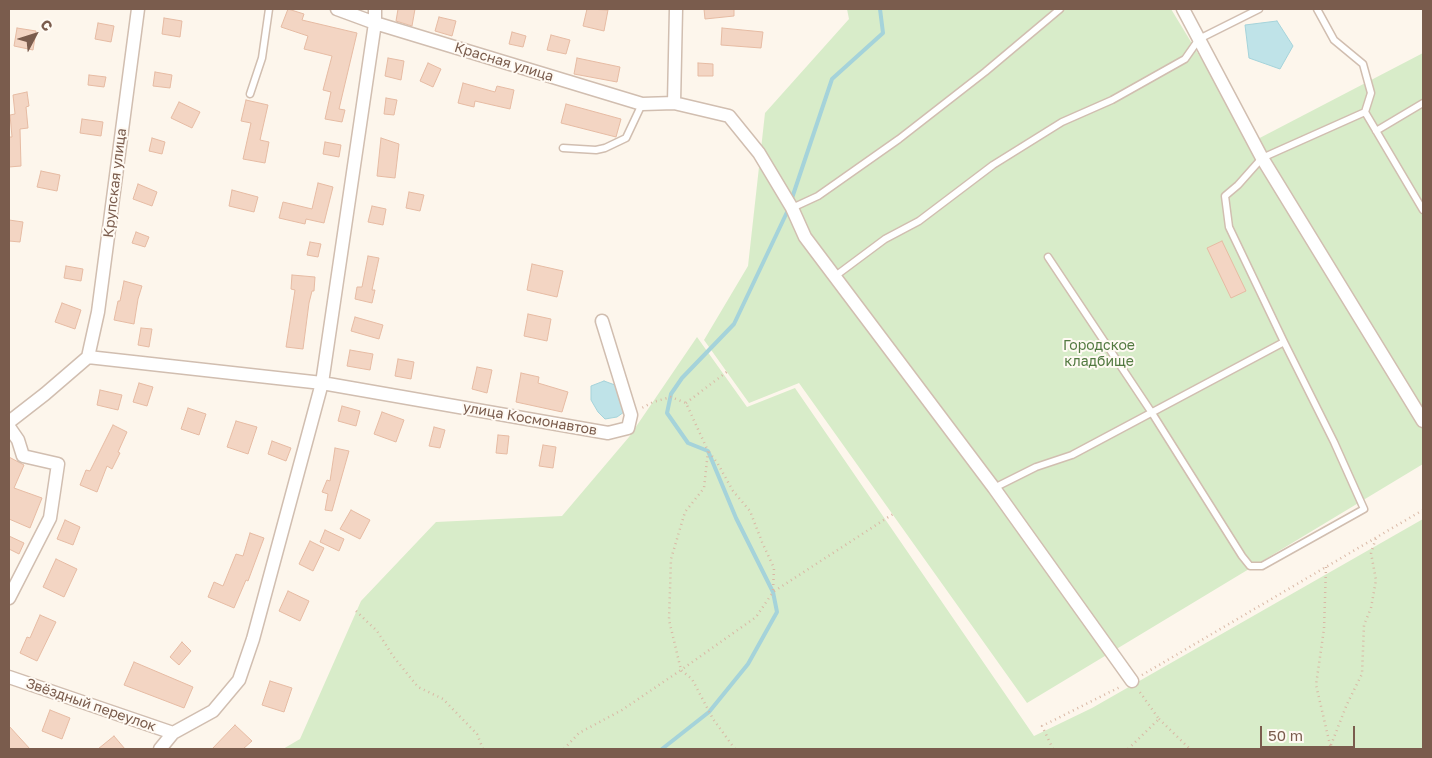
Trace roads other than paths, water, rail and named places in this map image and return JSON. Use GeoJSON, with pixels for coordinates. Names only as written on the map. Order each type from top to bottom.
{"type":"FeatureCollection","features":[{"type":"Feature","properties":{"kind":"street","name":"Крупская улица"},"geometry":{"type":"LineString","coordinates":[[88,357],[98,312],[138,9]]}},
{"type":"Feature","properties":{"kind":"street","name":"Красная улица"},"geometry":{"type":"LineString","coordinates":[[337,9],[375,23],[642,104],[674,103],[729,116],[759,152],[792,208],[805,237],[994,488],[1132,681]]}},
{"type":"Feature","properties":{"kind":"street"},"geometry":{"type":"LineString","coordinates":[[160,749],[174,733],[213,711],[239,680],[258,620],[322,383],[375,23],[375,9]]}},
{"type":"Feature","properties":{"kind":"street"},"geometry":{"type":"LineString","coordinates":[[674,103],[676,9]]}},
{"type":"Feature","properties":{"kind":"street"},"geometry":{"type":"LineString","coordinates":[[1182,9],[1262,158],[1423,420]]}},
{"type":"Feature","properties":{"kind":"street","name":"улица Космонавтов"},"geometry":{"type":"LineString","coordinates":[[88,357],[322,383],[608,433],[628,428],[631,415],[602,321]]}},
{"type":"Feature","properties":{"kind":"street"},"geometry":{"type":"LineString","coordinates":[[9,422],[88,357]]}},
{"type":"Feature","properties":{"kind":"street"},"geometry":{"type":"LineString","coordinates":[[9,427],[18,440],[23,456],[58,464],[50,518],[9,598]]}},
{"type":"Feature","properties":{"kind":"street","name":"Звёздный переулок"},"geometry":{"type":"LineString","coordinates":[[9,677],[174,733]]}},
{"type":"Feature","properties":{"kind":"lane"},"geometry":{"type":"LineString","coordinates":[[250,94],[262,58],[269,9]]}},
{"type":"Feature","properties":{"kind":"lane"},"geometry":{"type":"LineString","coordinates":[[792,208],[818,196],[899,140],[985,72],[1060,9]]}},
{"type":"Feature","properties":{"kind":"lane"},"geometry":{"type":"LineString","coordinates":[[834,277],[885,239],[919,221],[993,165],[1062,122],[1112,100],[1185,59],[1199,39],[1259,9]]}},
{"type":"Feature","properties":{"kind":"lane"},"geometry":{"type":"LineString","coordinates":[[1316,9],[1334,40],[1363,64],[1370,93],[1365,112],[1423,210]]}},
{"type":"Feature","properties":{"kind":"lane"},"geometry":{"type":"LineString","coordinates":[[1376,131],[1423,103]]}},
{"type":"Feature","properties":{"kind":"lane"},"geometry":{"type":"LineString","coordinates":[[563,148],[596,150],[626,138],[642,104]]}},
{"type":"Feature","properties":{"kind":"lane"},"geometry":{"type":"LineString","coordinates":[[1048,257],[1152,413],[1242,556],[1250,566],[1262,566],[1364,509],[1334,442],[1229,227],[1225,196],[1238,185],[1262,158],[1365,112]]}},
{"type":"Feature","properties":{"kind":"lane"},"geometry":{"type":"LineString","coordinates":[[994,488],[1036,467],[1072,455],[1284,342]]}},
{"type":"Feature","properties":{"kind":"water"},"geometry":{"type":"Polygon","coordinates":[[[1277,21],[1293,46],[1280,69],[1249,58],[1245,25],[1277,21]]]}},
{"type":"Feature","properties":{"kind":"water"},"geometry":{"type":"Polygon","coordinates":[[[604,381],[615,385],[624,412],[617,417],[605,419],[591,400],[591,386],[604,381]]]}},
{"type":"Feature","properties":{"kind":"waterway"},"geometry":{"type":"LineString","coordinates":[[791,201],[832,79],[883,33],[880,9]]}},
{"type":"Feature","properties":{"kind":"waterway"},"geometry":{"type":"LineString","coordinates":[[662,749],[709,712],[748,664],[777,612],[773,592],[736,518],[708,451],[688,443],[667,413],[671,394],[682,378],[734,324],[789,208]]}},
{"type":"Feature","properties":{"kind":"park label","name":"Городское кладбище"},"geometry":{"type":"Point","coordinates":[1099,354]}}]}
